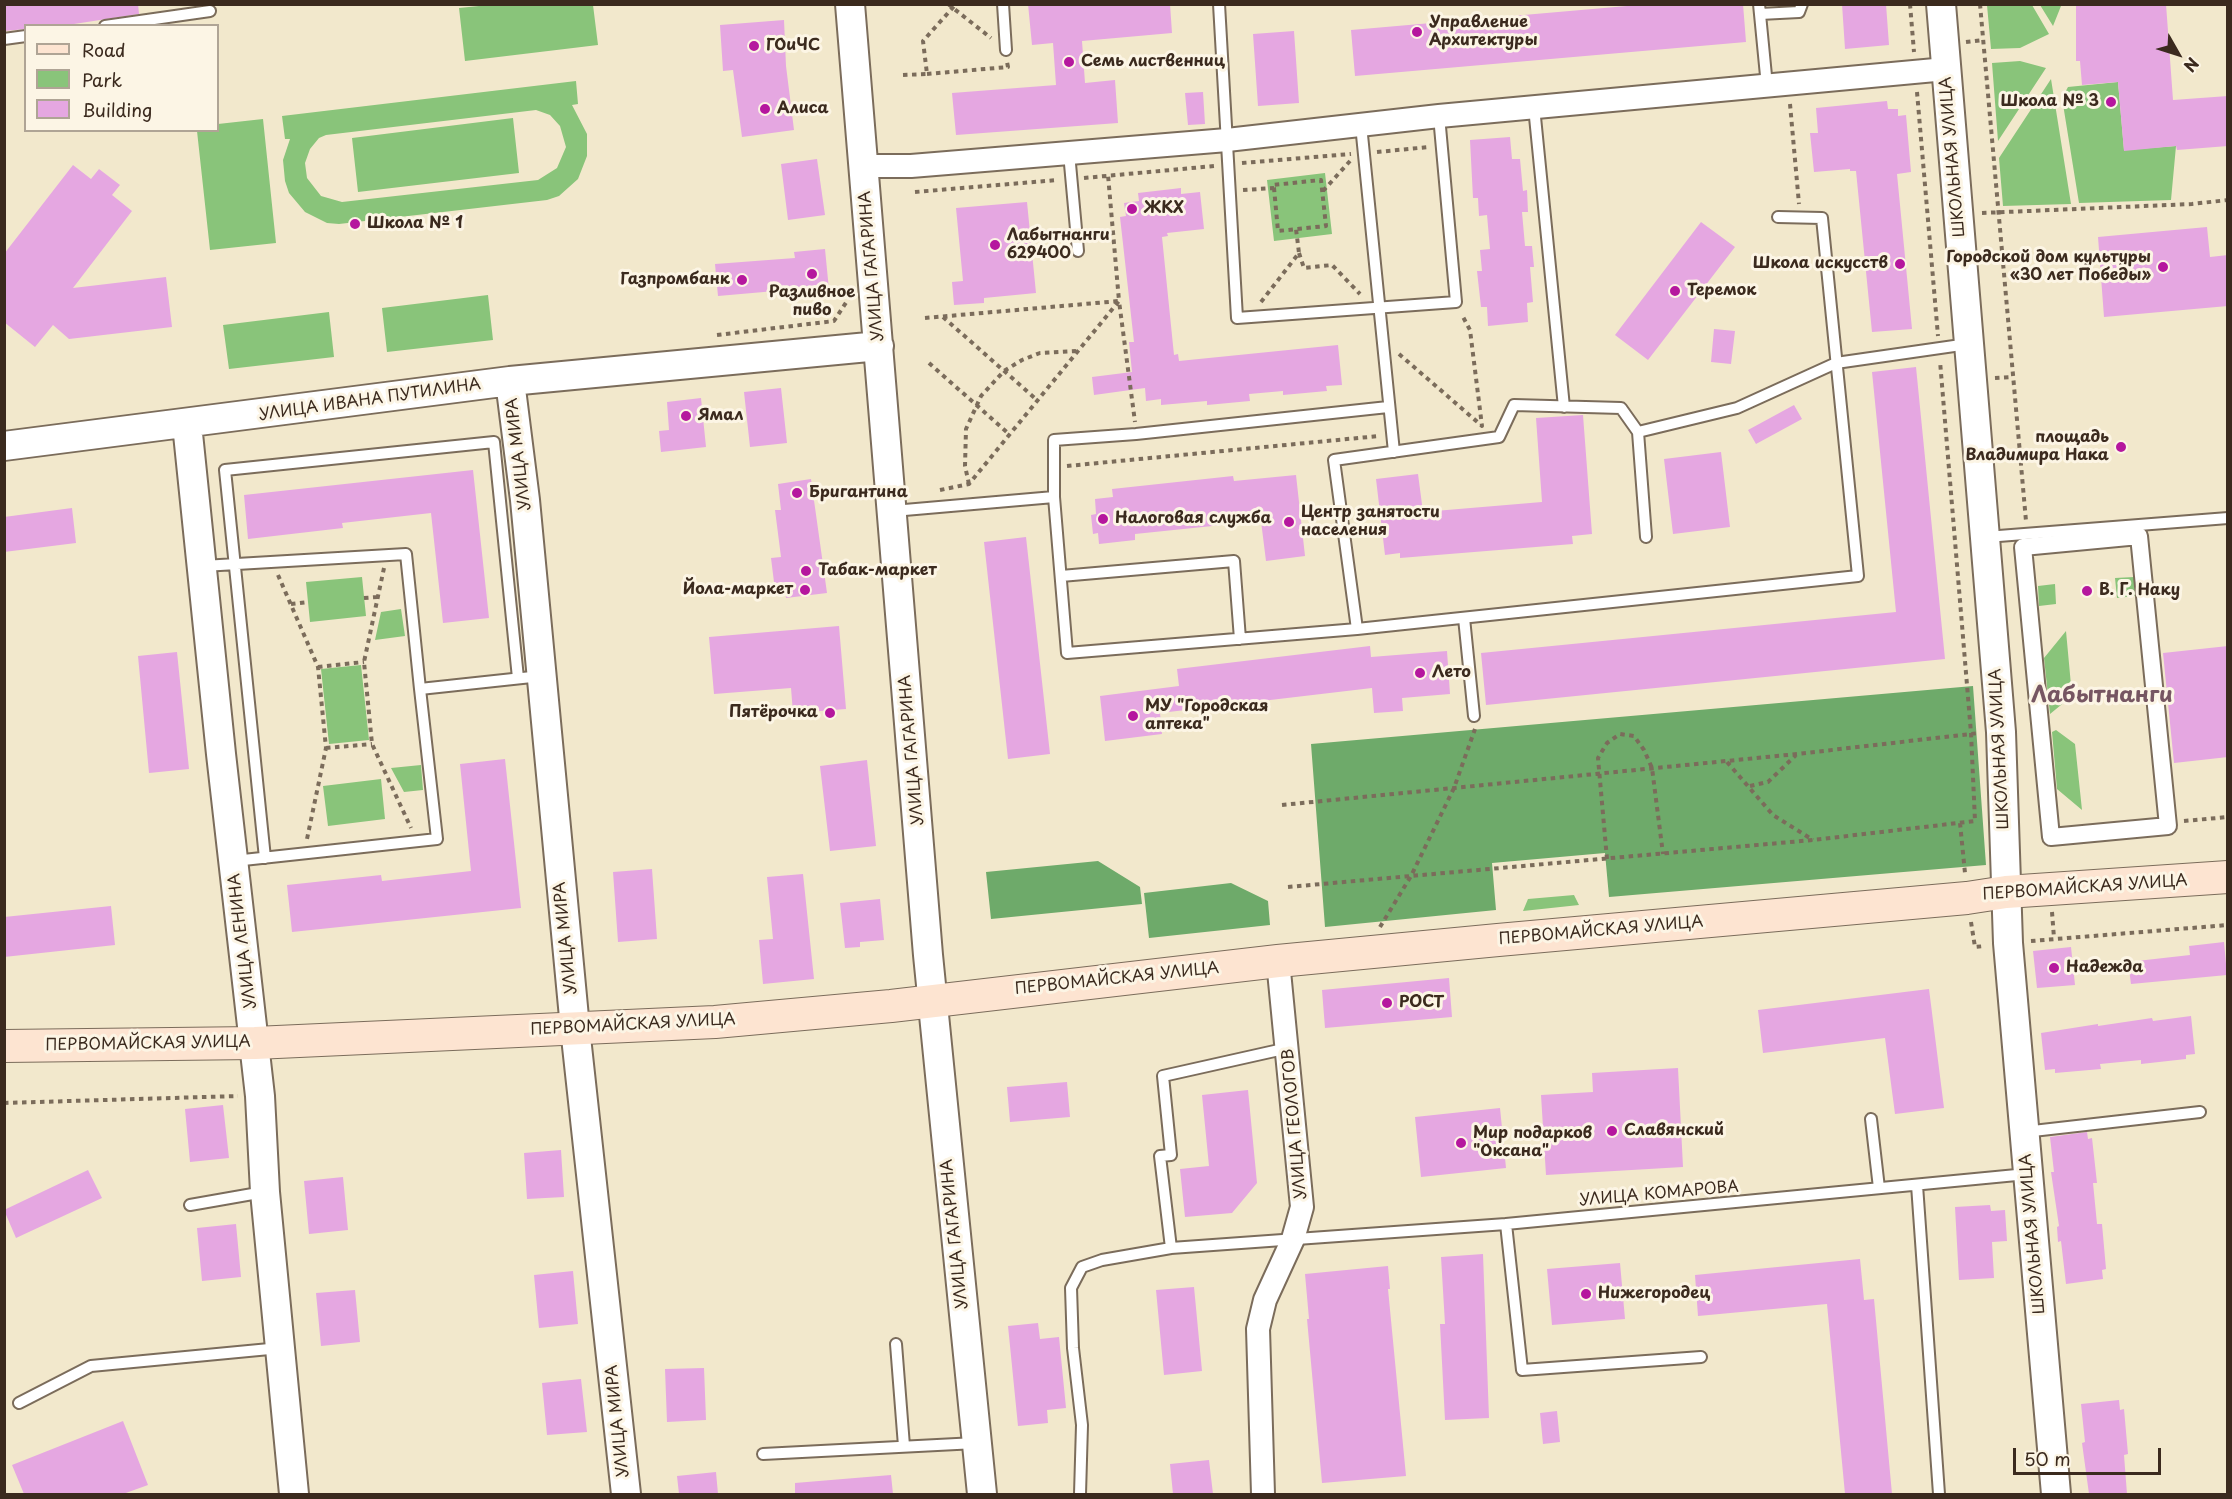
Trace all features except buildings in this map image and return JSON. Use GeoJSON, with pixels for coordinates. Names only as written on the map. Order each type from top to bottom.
{"type":"FeatureCollection","features":[{"type":"Feature","properties":{"kind":"main road","name":"ПЕРВОМАЙСКАЯ УЛИЦА"},"geometry":{"type":"LineString","coordinates":[[4,1046],[255,1043],[715,1022],[933,1001],[1278,961],[1967,898],[2006,892],[2228,877]]}},
{"type":"Feature","properties":{"kind":"street","name":"УЛИЦА ГАГАРИНА"},"geometry":{"type":"LineString","coordinates":[[850,4],[933,1001],[982,1494]]}},
{"type":"Feature","properties":{"kind":"street","name":"ШКОЛЬНАЯ УЛИЦА"},"geometry":{"type":"LineString","coordinates":[[1941,4],[2001,732],[2008,943],[2056,1494]]}},
{"type":"Feature","properties":{"kind":"street"},"geometry":{"type":"LineString","coordinates":[[863,166],[911,166],[1227,140],[1439,116],[1946,69]]}},
{"type":"Feature","properties":{"kind":"street","name":"УЛИЦА ИВАНА ПУТИЛИНА"},"geometry":{"type":"LineString","coordinates":[[4,446],[510,381],[879,346]]}},
{"type":"Feature","properties":{"kind":"street","name":"УЛИЦА МИРА"},"geometry":{"type":"LineString","coordinates":[[510,381],[530,677],[575,1028],[626,1494]]}},
{"type":"Feature","properties":{"kind":"street","name":"УЛИЦА ЛЕНИНА"},"geometry":{"type":"LineString","coordinates":[[187,424],[233,861],[261,1096],[265,1192],[294,1494]]}},
{"type":"Feature","properties":{"kind":"street"},"geometry":{"type":"LineString","coordinates":[[2139,536],[2168,826],[2051,837],[2023,547],[2139,536]]}},
{"type":"Feature","properties":{"kind":"street","name":"УЛИЦА ГЕОЛОГОВ"},"geometry":{"type":"LineString","coordinates":[[1263,1494],[1258,1329],[1265,1300],[1293,1239],[1302,1208],[1278,961]]}},
{"type":"Feature","properties":{"kind":"lane"},"geometry":{"type":"LineString","coordinates":[[1003,4],[1006,50]]}},
{"type":"Feature","properties":{"kind":"lane"},"geometry":{"type":"LineString","coordinates":[[1219,4],[1237,318],[1456,302],[1439,116]]}},
{"type":"Feature","properties":{"kind":"lane"},"geometry":{"type":"LineString","coordinates":[[1778,85],[1759,9],[1799,12],[1802,4]]}},
{"type":"Feature","properties":{"kind":"lane"},"geometry":{"type":"LineString","coordinates":[[119,24],[210,11]]}},
{"type":"Feature","properties":{"kind":"lane"},"geometry":{"type":"LineString","coordinates":[[4,39],[24,36]]}},
{"type":"Feature","properties":{"kind":"lane"},"geometry":{"type":"LineString","coordinates":[[1534,107],[1564,407]]}},
{"type":"Feature","properties":{"kind":"lane"},"geometry":{"type":"LineString","coordinates":[[1360,124],[1376,307],[1382,340],[1394,452]]}},
{"type":"Feature","properties":{"kind":"lane"},"geometry":{"type":"LineString","coordinates":[[1069,153],[1078,251]]}},
{"type":"Feature","properties":{"kind":"lane"},"geometry":{"type":"LineString","coordinates":[[1388,407],[1136,434],[1054,440],[1054,497],[1067,653],[1357,629],[1858,576],[1822,218],[1778,217]]}},
{"type":"Feature","properties":{"kind":"lane"},"geometry":{"type":"LineString","coordinates":[[1638,432],[1737,408],[1836,363],[1969,344]]}},
{"type":"Feature","properties":{"kind":"lane"},"geometry":{"type":"LineString","coordinates":[[1357,629],[1334,460],[1499,437],[1514,405],[1622,408],[1638,432],[1646,537]]}},
{"type":"Feature","properties":{"kind":"lane"},"geometry":{"type":"LineString","coordinates":[[265,858],[225,470],[494,442],[530,677],[420,689]]}},
{"type":"Feature","properties":{"kind":"lane"},"geometry":{"type":"LineString","coordinates":[[892,511],[1054,497]]}},
{"type":"Feature","properties":{"kind":"lane"},"geometry":{"type":"LineString","coordinates":[[1986,537],[2228,518]]}},
{"type":"Feature","properties":{"kind":"lane"},"geometry":{"type":"LineString","coordinates":[[201,566],[406,554],[437,839],[233,861]]}},
{"type":"Feature","properties":{"kind":"lane"},"geometry":{"type":"LineString","coordinates":[[1061,576],[1234,561],[1240,639]]}},
{"type":"Feature","properties":{"kind":"lane"},"geometry":{"type":"LineString","coordinates":[[1464,618],[1474,716]]}},
{"type":"Feature","properties":{"kind":"lane"},"geometry":{"type":"LineString","coordinates":[[1171,1248],[1160,1156],[1171,1155],[1163,1076],[1288,1048]]}},
{"type":"Feature","properties":{"kind":"lane"},"geometry":{"type":"LineString","coordinates":[[2024,1132],[2200,1112]]}},
{"type":"Feature","properties":{"kind":"lane"},"geometry":{"type":"LineString","coordinates":[[1871,1119],[1879,1188]]}},
{"type":"Feature","properties":{"kind":"lane","name":"УЛИЦА КОМАРОВА"},"geometry":{"type":"LineString","coordinates":[[1080,1494],[1082,1425],[1073,1348],[1071,1288],[1082,1267],[1102,1260],[1171,1248],[1506,1224],[2027,1174]]}},
{"type":"Feature","properties":{"kind":"lane"},"geometry":{"type":"LineString","coordinates":[[1917,1185],[1939,1494]]}},
{"type":"Feature","properties":{"kind":"lane"},"geometry":{"type":"LineString","coordinates":[[190,1205],[265,1192]]}},
{"type":"Feature","properties":{"kind":"lane"},"geometry":{"type":"LineString","coordinates":[[1506,1224],[1522,1370],[1701,1357]]}},
{"type":"Feature","properties":{"kind":"lane"},"geometry":{"type":"LineString","coordinates":[[896,1344],[904,1446]]}},
{"type":"Feature","properties":{"kind":"lane"},"geometry":{"type":"LineString","coordinates":[[19,1403],[91,1366],[280,1348]]}},
{"type":"Feature","properties":{"kind":"lane"},"geometry":{"type":"LineString","coordinates":[[764,1454],[976,1443]]}},
{"type":"Feature","properties":{"kind":"path"},"geometry":{"type":"LineString","coordinates":[[903,75],[1008,67],[1006,50],[954,6],[948,4]]}},
{"type":"Feature","properties":{"kind":"path"},"geometry":{"type":"LineString","coordinates":[[1288,887],[1813,840],[1975,821],[1971,733],[1910,4]]}},
{"type":"Feature","properties":{"kind":"path"},"geometry":{"type":"LineString","coordinates":[[1980,4],[1999,234]]}},
{"type":"Feature","properties":{"kind":"path"},"geometry":{"type":"LineString","coordinates":[[927,74],[923,41],[954,6]]}},
{"type":"Feature","properties":{"kind":"path"},"geometry":{"type":"LineString","coordinates":[[1778,85],[1800,217]]}},
{"type":"Feature","properties":{"kind":"path"},"geometry":{"type":"LineString","coordinates":[[1363,153],[1442,146]]}},
{"type":"Feature","properties":{"kind":"path"},"geometry":{"type":"LineString","coordinates":[[915,192],[1357,153],[1323,191]]}},
{"type":"Feature","properties":{"kind":"path"},"geometry":{"type":"LineString","coordinates":[[1108,175],[1119,301],[1136,434]]}},
{"type":"Feature","properties":{"kind":"path"},"geometry":{"type":"LineString","coordinates":[[1321,180],[1323,191],[1326,226],[1278,231],[1273,185],[1321,180]]}},
{"type":"Feature","properties":{"kind":"path"},"geometry":{"type":"LineString","coordinates":[[1230,191],[1274,188]]}},
{"type":"Feature","properties":{"kind":"path"},"geometry":{"type":"LineString","coordinates":[[1957,214],[2193,204],[2228,200]]}},
{"type":"Feature","properties":{"kind":"path"},"geometry":{"type":"LineString","coordinates":[[1296,229],[1299,253],[1305,268],[1332,265],[1376,307]]}},
{"type":"Feature","properties":{"kind":"path"},"geometry":{"type":"LineString","coordinates":[[1249,317],[1299,253]]}},
{"type":"Feature","properties":{"kind":"path"},"geometry":{"type":"LineString","coordinates":[[925,318],[1119,301]]}},
{"type":"Feature","properties":{"kind":"path"},"geometry":{"type":"LineString","coordinates":[[940,490],[969,484],[1119,301]]}},
{"type":"Feature","properties":{"kind":"path"},"geometry":{"type":"LineString","coordinates":[[1456,302],[1470,330],[1482,426]]}},
{"type":"Feature","properties":{"kind":"path"},"geometry":{"type":"LineString","coordinates":[[942,316],[1037,400]]}},
{"type":"Feature","properties":{"kind":"path"},"geometry":{"type":"LineString","coordinates":[[1382,340],[1482,426]]}},
{"type":"Feature","properties":{"kind":"path"},"geometry":{"type":"LineString","coordinates":[[969,484],[964,448],[966,429],[976,405],[992,381],[1004,371],[1040,354],[1077,351]]}},
{"type":"Feature","properties":{"kind":"path"},"geometry":{"type":"LineString","coordinates":[[929,363],[1009,434]]}},
{"type":"Feature","properties":{"kind":"path"},"geometry":{"type":"LineString","coordinates":[[1471,427],[1505,424]]}},
{"type":"Feature","properties":{"kind":"path"},"geometry":{"type":"LineString","coordinates":[[1055,467],[1392,435]]}},
{"type":"Feature","properties":{"kind":"path"},"geometry":{"type":"LineString","coordinates":[[387,555],[364,662],[372,744],[417,841]]}},
{"type":"Feature","properties":{"kind":"path"},"geometry":{"type":"LineString","coordinates":[[272,562],[318,667],[326,748],[303,854]]}},
{"type":"Feature","properties":{"kind":"path"},"geometry":{"type":"LineString","coordinates":[[364,598],[378,597]]}},
{"type":"Feature","properties":{"kind":"path"},"geometry":{"type":"LineString","coordinates":[[291,604],[308,602]]}},
{"type":"Feature","properties":{"kind":"path"},"geometry":{"type":"LineString","coordinates":[[318,667],[364,662]]}},
{"type":"Feature","properties":{"kind":"path"},"geometry":{"type":"LineString","coordinates":[[1378,930],[1411,876],[1454,788],[1475,729],[1474,716]]}},
{"type":"Feature","properties":{"kind":"path"},"geometry":{"type":"LineString","coordinates":[[1282,806],[1797,754],[1971,733]]}},
{"type":"Feature","properties":{"kind":"path"},"geometry":{"type":"LineString","coordinates":[[1607,859],[1598,758],[1607,743],[1620,734],[1634,736],[1644,750],[1652,768],[1663,854]]}},
{"type":"Feature","properties":{"kind":"path"},"geometry":{"type":"LineString","coordinates":[[326,748],[372,744]]}},
{"type":"Feature","properties":{"kind":"path"},"geometry":{"type":"LineString","coordinates":[[1750,786],[1768,782],[1797,754]]}},
{"type":"Feature","properties":{"kind":"path"},"geometry":{"type":"LineString","coordinates":[[1726,761],[1773,815],[1813,840]]}},
{"type":"Feature","properties":{"kind":"path"},"geometry":{"type":"LineString","coordinates":[[2199,820],[2228,817]]}},
{"type":"Feature","properties":{"kind":"path"},"geometry":{"type":"LineString","coordinates":[[2008,943],[2228,925]]}},
{"type":"Feature","properties":{"kind":"path"},"geometry":{"type":"LineString","coordinates":[[4,1103],[261,1096]]}},
{"type":"Feature","properties":{"kind":"green space"},"geometry":{"type":"Polygon","coordinates":[[[489,5],[593,5],[598,45],[465,61],[459,8],[489,5]]]}},
{"type":"Feature","properties":{"kind":"green space"},"geometry":{"type":"Polygon","coordinates":[[[1987,5],[2032,5],[2049,34],[2020,48],[1991,49],[1987,5]]]}},
{"type":"Feature","properties":{"kind":"green space"},"geometry":{"type":"Polygon","coordinates":[[[2040,5],[2070,5],[2061,6],[2053,26],[2040,5]]]}},
{"type":"Feature","properties":{"kind":"green space"},"geometry":{"type":"Polygon","coordinates":[[[2020,61],[2046,68],[1998,141],[1992,63],[2020,61]]]}},
{"type":"Feature","properties":{"kind":"green space"},"geometry":{"type":"Polygon","coordinates":[[[2051,79],[2071,204],[2003,206],[1999,158],[2051,79]]]}},
{"type":"Feature","properties":{"kind":"green space"},"geometry":{"type":"Polygon","coordinates":[[[576,81],[578,104],[572,105],[587,134],[587,156],[578,179],[559,196],[547,200],[339,224],[327,223],[305,212],[289,193],[283,160],[290,139],[285,139],[282,116],[576,81]],[[536,110],[326,135],[319,138],[310,149],[305,163],[307,178],[321,196],[342,202],[538,180],[557,168],[566,147],[560,126],[550,115],[536,110]]]}},
{"type":"Feature","properties":{"kind":"green space"},"geometry":{"type":"Polygon","coordinates":[[[2118,82],[2124,150],[2176,146],[2171,200],[2079,203],[2062,98],[2068,87],[2118,82]]]}},
{"type":"Feature","properties":{"kind":"green space"},"geometry":{"type":"Polygon","coordinates":[[[513,118],[519,173],[358,192],[352,138],[513,118]]]}},
{"type":"Feature","properties":{"kind":"green space"},"geometry":{"type":"Polygon","coordinates":[[[263,119],[276,243],[210,250],[197,132],[219,132],[219,124],[263,119]]]}},
{"type":"Feature","properties":{"kind":"green space"},"geometry":{"type":"Polygon","coordinates":[[[1325,173],[1332,234],[1274,241],[1267,180],[1325,173]]]}},
{"type":"Feature","properties":{"kind":"green space"},"geometry":{"type":"Polygon","coordinates":[[[488,295],[493,340],[387,352],[382,308],[488,295]]]}},
{"type":"Feature","properties":{"kind":"green space"},"geometry":{"type":"Polygon","coordinates":[[[329,312],[334,357],[229,369],[223,325],[329,312]]]}},
{"type":"Feature","properties":{"kind":"green space"},"geometry":{"type":"Polygon","coordinates":[[[362,577],[366,616],[310,622],[306,582],[362,577]]]}},
{"type":"Feature","properties":{"kind":"green space"},"geometry":{"type":"Polygon","coordinates":[[[2134,577],[2135,596],[2117,598],[2115,578],[2134,577]]]}},
{"type":"Feature","properties":{"kind":"green space"},"geometry":{"type":"Polygon","coordinates":[[[2055,584],[2056,604],[2039,606],[2038,586],[2055,584]]]}},
{"type":"Feature","properties":{"kind":"green space"},"geometry":{"type":"Polygon","coordinates":[[[401,609],[405,636],[375,640],[381,612],[401,609]]]}},
{"type":"Feature","properties":{"kind":"green space"},"geometry":{"type":"Polygon","coordinates":[[[2066,631],[2072,696],[2050,714],[2044,658],[2066,631]]]}},
{"type":"Feature","properties":{"kind":"green space"},"geometry":{"type":"Polygon","coordinates":[[[361,665],[369,740],[329,744],[321,669],[361,665]]]}},
{"type":"Feature","properties":{"kind":"green space"},"geometry":{"type":"Polygon","coordinates":[[[1973,686],[1986,865],[1609,897],[1605,853],[1492,863],[1496,910],[1325,927],[1311,744],[1973,686]]]}},
{"type":"Feature","properties":{"kind":"green space"},"geometry":{"type":"Polygon","coordinates":[[[2056,730],[2075,744],[2082,810],[2057,789],[2052,732],[2056,730]]]}},
{"type":"Feature","properties":{"kind":"green space"},"geometry":{"type":"Polygon","coordinates":[[[421,765],[423,790],[404,792],[391,768],[421,765]]]}},
{"type":"Feature","properties":{"kind":"green space"},"geometry":{"type":"Polygon","coordinates":[[[381,779],[385,819],[328,826],[323,786],[381,779]]]}},
{"type":"Feature","properties":{"kind":"green space"},"geometry":{"type":"Polygon","coordinates":[[[1098,861],[1140,887],[1142,904],[991,919],[986,872],[1098,861]]]}},
{"type":"Feature","properties":{"kind":"green space"},"geometry":{"type":"Polygon","coordinates":[[[1231,883],[1268,901],[1270,925],[1149,938],[1144,893],[1231,883]]]}},
{"type":"Feature","properties":{"kind":"green space"},"geometry":{"type":"Polygon","coordinates":[[[1574,895],[1579,905],[1523,911],[1528,899],[1574,895]]]}},
{"type":"Feature","properties":{"kind":"place","name":"Управление Архитектуры"},"geometry":{"type":"Point","coordinates":[1417,32]}},
{"type":"Feature","properties":{"kind":"place","name":"ГОиЧС"},"geometry":{"type":"Point","coordinates":[754,46]}},
{"type":"Feature","properties":{"kind":"place","name":"Семь лиственниц"},"geometry":{"type":"Point","coordinates":[1069,62]}},
{"type":"Feature","properties":{"kind":"place","name":"Школа № 3"},"geometry":{"type":"Point","coordinates":[2111,102]}},
{"type":"Feature","properties":{"kind":"place","name":"Алиса"},"geometry":{"type":"Point","coordinates":[765,109]}},
{"type":"Feature","properties":{"kind":"place","name":"ЖКХ"},"geometry":{"type":"Point","coordinates":[1132,209]}},
{"type":"Feature","properties":{"kind":"place","name":"Школа № 1"},"geometry":{"type":"Point","coordinates":[355,224]}},
{"type":"Feature","properties":{"kind":"place","name":"Лабытнанги 629400"},"geometry":{"type":"Point","coordinates":[995,245]}},
{"type":"Feature","properties":{"kind":"place","name":"Школа искусств"},"geometry":{"type":"Point","coordinates":[1900,264]}},
{"type":"Feature","properties":{"kind":"place","name":"Городской дом культуры «30 лет Победы»"},"geometry":{"type":"Point","coordinates":[2163,267]}},
{"type":"Feature","properties":{"kind":"place","name":"Разливное пиво"},"geometry":{"type":"Point","coordinates":[812,274]}},
{"type":"Feature","properties":{"kind":"place","name":"Газпромбанк"},"geometry":{"type":"Point","coordinates":[742,280]}},
{"type":"Feature","properties":{"kind":"place","name":"Теремок"},"geometry":{"type":"Point","coordinates":[1675,291]}},
{"type":"Feature","properties":{"kind":"place","name":"Ямал"},"geometry":{"type":"Point","coordinates":[686,416]}},
{"type":"Feature","properties":{"kind":"place","name":"площадь Владимира Нака"},"geometry":{"type":"Point","coordinates":[2121,447]}},
{"type":"Feature","properties":{"kind":"place","name":"Бригантина"},"geometry":{"type":"Point","coordinates":[797,493]}},
{"type":"Feature","properties":{"kind":"place","name":"Налоговая служба"},"geometry":{"type":"Point","coordinates":[1103,519]}},
{"type":"Feature","properties":{"kind":"place","name":"Центр занятости населения"},"geometry":{"type":"Point","coordinates":[1289,522]}},
{"type":"Feature","properties":{"kind":"place","name":"Табак-маркет"},"geometry":{"type":"Point","coordinates":[806,571]}},
{"type":"Feature","properties":{"kind":"place","name":"Йола-маркет"},"geometry":{"type":"Point","coordinates":[805,590]}},
{"type":"Feature","properties":{"kind":"place","name":"В. Г. Наку"},"geometry":{"type":"Point","coordinates":[2087,591]}},
{"type":"Feature","properties":{"kind":"place","name":"Лето"},"geometry":{"type":"Point","coordinates":[1420,673]}},
{"type":"Feature","properties":{"kind":"place","name":"Пятёрочка"},"geometry":{"type":"Point","coordinates":[830,713]}},
{"type":"Feature","properties":{"kind":"place","name":"МУ \"Городская аптека\""},"geometry":{"type":"Point","coordinates":[1133,716]}},
{"type":"Feature","properties":{"kind":"place","name":"Надежда"},"geometry":{"type":"Point","coordinates":[2054,968]}},
{"type":"Feature","properties":{"kind":"place","name":"РОСТ"},"geometry":{"type":"Point","coordinates":[1387,1003]}},
{"type":"Feature","properties":{"kind":"place","name":"Славянский"},"geometry":{"type":"Point","coordinates":[1612,1131]}},
{"type":"Feature","properties":{"kind":"place","name":"Мир подарков \"Оксана\""},"geometry":{"type":"Point","coordinates":[1461,1143]}},
{"type":"Feature","properties":{"kind":"place","name":"Нижегородец"},"geometry":{"type":"Point","coordinates":[1586,1294]}},
{"type":"Feature","properties":{"kind":"district","name":"Лабытнанги"},"geometry":{"type":"Point","coordinates":[2102,696]}}]}
